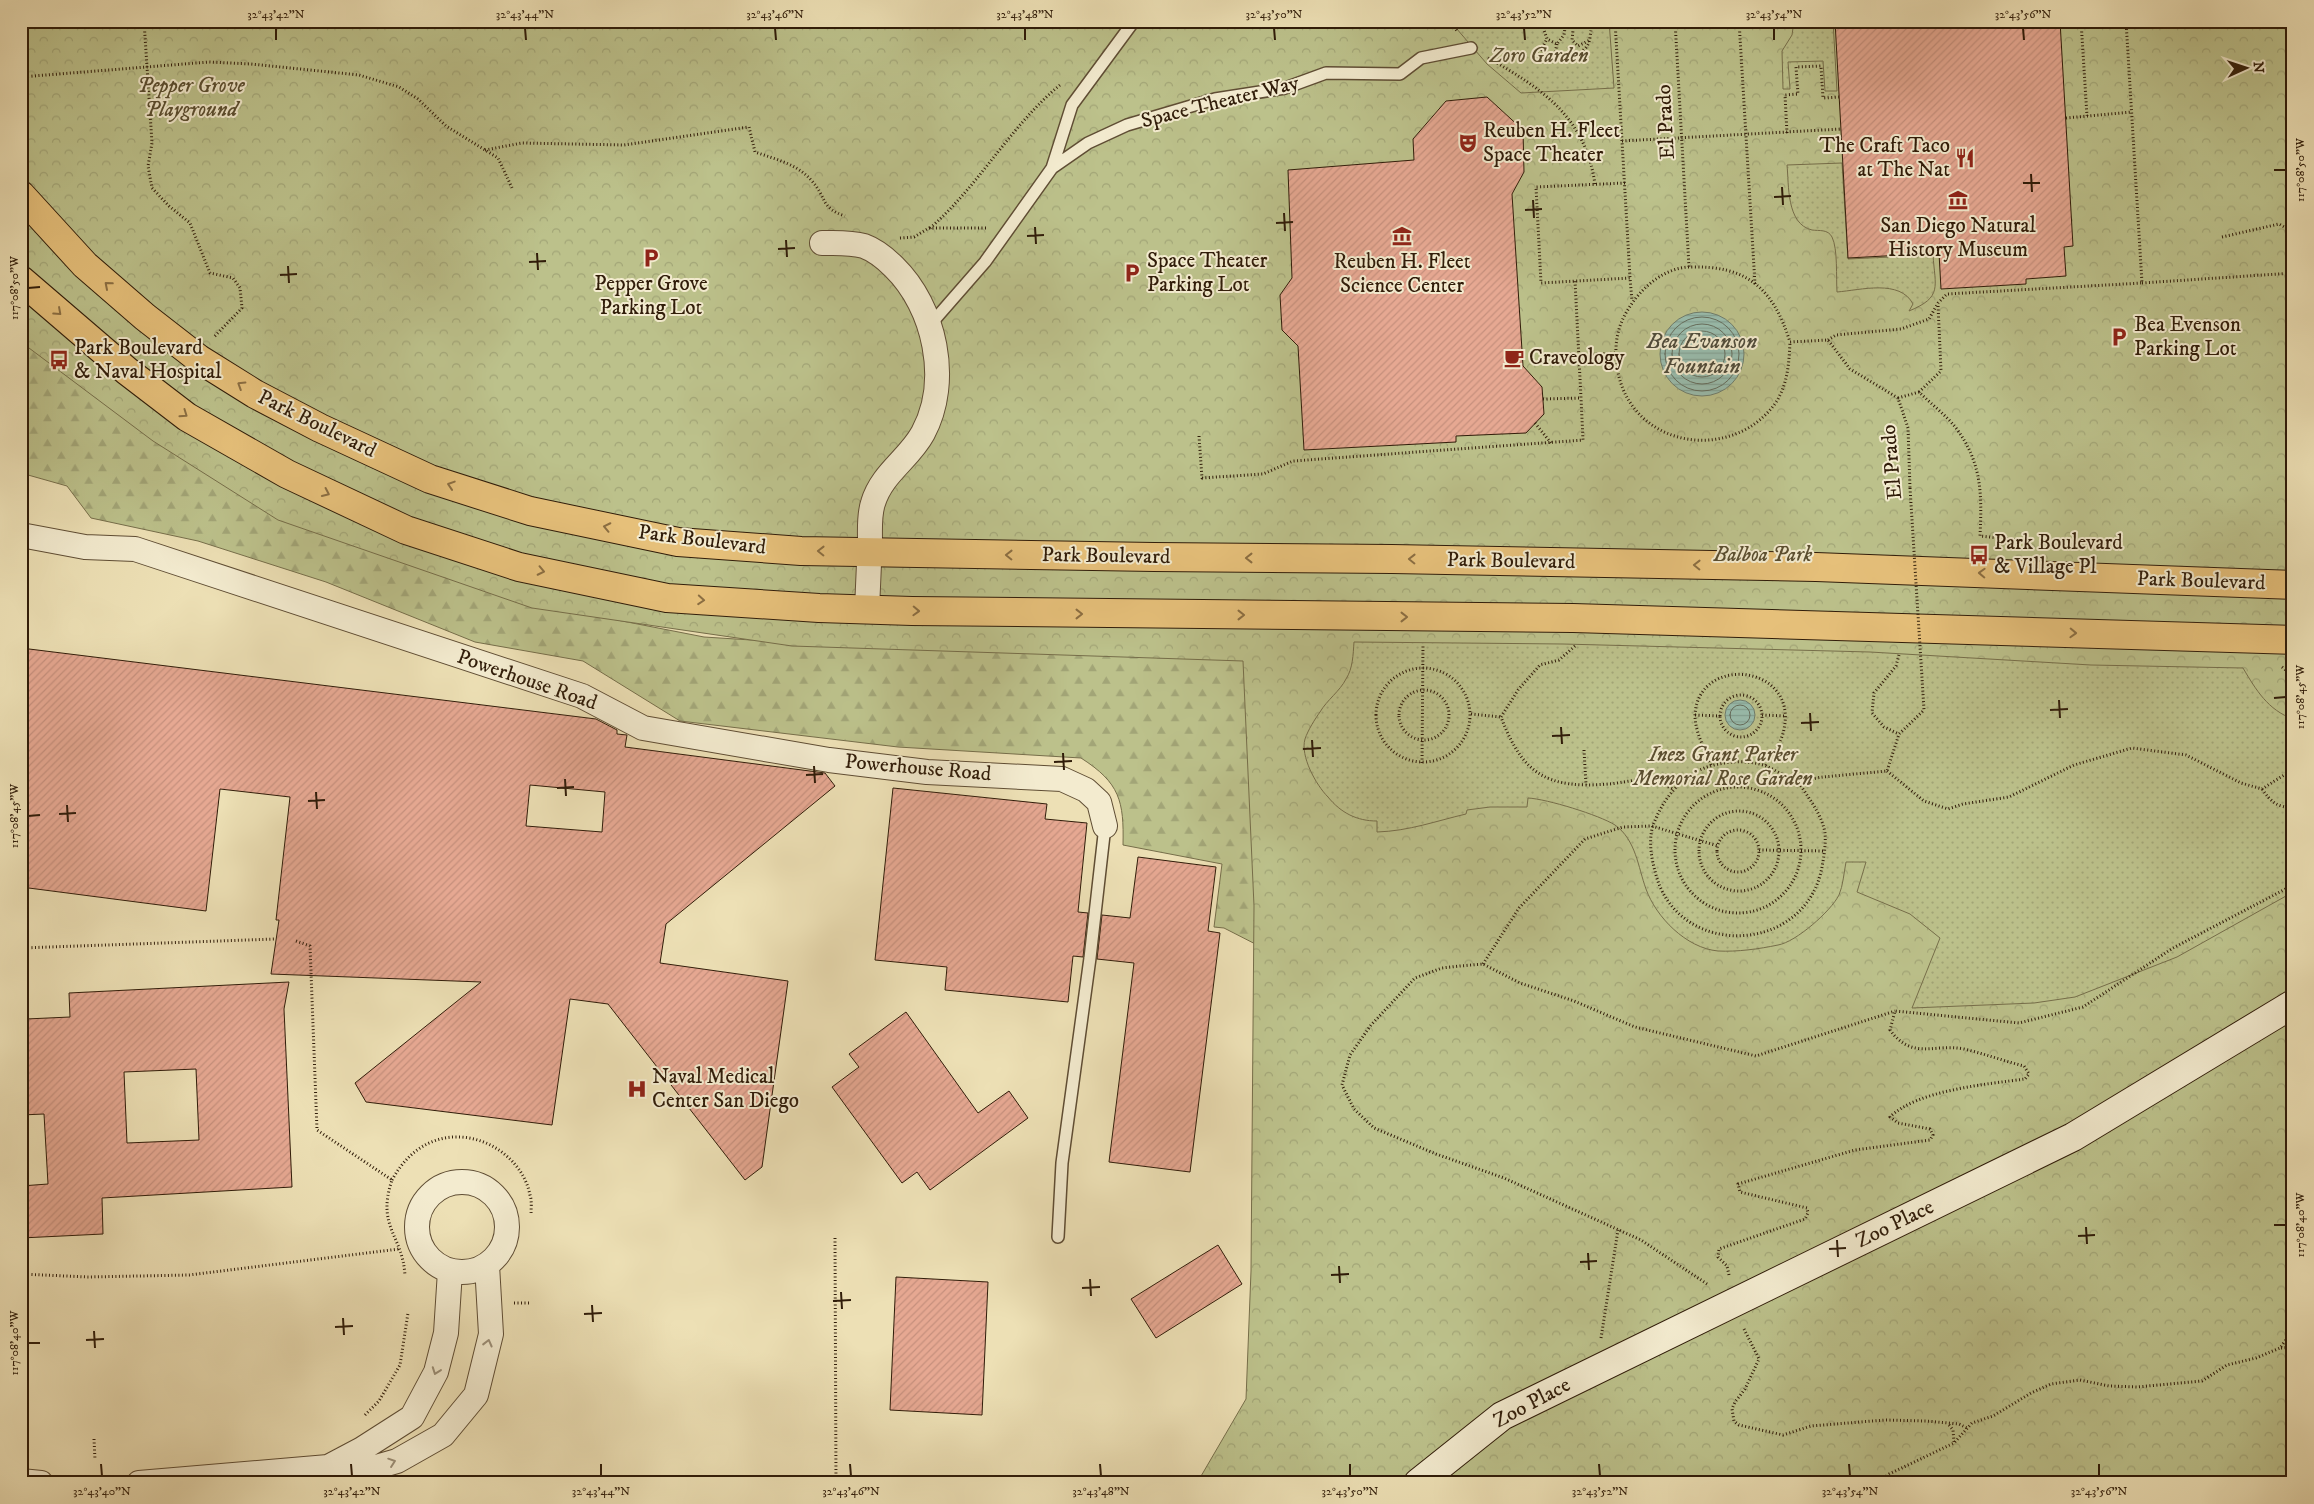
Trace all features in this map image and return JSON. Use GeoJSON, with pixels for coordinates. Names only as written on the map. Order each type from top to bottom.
{"type":"FeatureCollection","features":[{"type":"Feature","properties":{"kind":"main road","name":"Park Boulevard"},"geometry":{"type":"LineString","coordinates":[[22,199],[85,265],[145,317],[200,359],[255,394],[320,428],[430,479],[530,511],[678,542],[801,551],[1392,558],[1796,567],[2293,585]]}},
{"type":"Feature","properties":{"kind":"main road"},"geometry":{"type":"LineString","coordinates":[[21,280],[127,371],[187,416],[287,474],[406,530],[519,567],[667,598],[867,609],[1066,614],[1572,618],[2293,640]]}},
{"type":"Feature","properties":{"kind":"main road","name":"Zoo Place"},"geometry":{"type":"LineString","coordinates":[[1418,1483],[1502,1416],[2072,1137],[2293,1004]]}},
{"type":"Feature","properties":{"kind":"street"},"geometry":{"type":"LineString","coordinates":[[822,243],[849,243],[864,246],[888,261],[910,285],[930,325],[937,362],[936,387],[928,420],[917,442],[889,472],[877,491],[871,514],[867,609]]}},
{"type":"Feature","properties":{"kind":"street","name":"Powerhouse Road"},"geometry":{"type":"LineString","coordinates":[[21,535],[85,547],[135,549],[582,696],[643,728],[828,760],[927,772],[1062,779],[1086,790],[1099,802],[1105,826]]}},
{"type":"Feature","properties":{"kind":"street"},"geometry":{"type":"LineString","coordinates":[[460,1181],[476,1184],[491,1192],[501,1204],[507,1219],[506,1235],[498,1254],[487,1265],[473,1271],[450,1271],[436,1265],[425,1254],[418,1239],[417,1220],[422,1205],[432,1192],[445,1184],[460,1181]]}},
{"type":"Feature","properties":{"kind":"street"},"geometry":{"type":"LineString","coordinates":[[139,1483],[328,1467],[366,1470],[398,1461],[443,1435],[476,1395],[491,1334],[487,1265]]}},
{"type":"Feature","properties":{"kind":"street"},"geometry":{"type":"LineString","coordinates":[[328,1467],[362,1449],[412,1417],[436,1372],[446,1332],[450,1271]]}},
{"type":"Feature","properties":{"kind":"street"},"geometry":{"type":"LineString","coordinates":[[21,1481],[41,1483]]}},
{"type":"Feature","properties":{"kind":"lane"},"geometry":{"type":"LineString","coordinates":[[1052,168],[1072,105],[1134,21]]}},
{"type":"Feature","properties":{"kind":"lane","name":"Space Theater Way"},"geometry":{"type":"LineString","coordinates":[[930,325],[985,262],[1052,168],[1088,142],[1127,125],[1215,99],[1284,88],[1326,73],[1400,74],[1421,58],[1471,48]]}},
{"type":"Feature","properties":{"kind":"lane"},"geometry":{"type":"LineString","coordinates":[[1058,1237],[1062,1163],[1090,958],[1105,826]]}},
{"type":"Feature","properties":{"kind":"path"},"geometry":{"type":"LineString","coordinates":[[144,21],[152,143],[148,166],[152,188],[169,206],[190,223],[210,272],[232,278],[240,288],[242,308],[212,339]]}},
{"type":"Feature","properties":{"kind":"path"},"geometry":{"type":"LineString","coordinates":[[1539,54],[1547,40],[1542,21]]}},
{"type":"Feature","properties":{"kind":"path"},"geometry":{"type":"LineString","coordinates":[[1566,21],[1564,35],[1557,44],[1556,53],[1565,60],[1584,51],[1590,40],[1594,21]]}},
{"type":"Feature","properties":{"kind":"path"},"geometry":{"type":"LineString","coordinates":[[1574,21],[1572,40],[1578,46],[1590,40]]}},
{"type":"Feature","properties":{"kind":"path"},"geometry":{"type":"LineString","coordinates":[[1615,21],[1632,303]]}},
{"type":"Feature","properties":{"kind":"path","name":"El Prado"},"geometry":{"type":"LineString","coordinates":[[1675,21],[1689,267]]}},
{"type":"Feature","properties":{"kind":"path"},"geometry":{"type":"LineString","coordinates":[[1739,21],[1756,284]]}},
{"type":"Feature","properties":{"kind":"path"},"geometry":{"type":"LineString","coordinates":[[2081,21],[2087,116]]}},
{"type":"Feature","properties":{"kind":"path"},"geometry":{"type":"LineString","coordinates":[[2126,21],[2142,283]]}},
{"type":"Feature","properties":{"kind":"path"},"geometry":{"type":"LineString","coordinates":[[1547,40],[1557,44]]}},
{"type":"Feature","properties":{"kind":"path"},"geometry":{"type":"LineString","coordinates":[[1471,48],[1530,82],[1555,102],[1576,128],[1592,162],[1595,184]]}},
{"type":"Feature","properties":{"kind":"path"},"geometry":{"type":"LineString","coordinates":[[21,77],[218,62],[359,75],[399,87],[418,99],[446,126],[498,158],[513,190]]}},
{"type":"Feature","properties":{"kind":"path"},"geometry":{"type":"LineString","coordinates":[[1787,133],[1785,95],[1798,94],[1796,67],[1821,66],[1823,98],[1839,98]]}},
{"type":"Feature","properties":{"kind":"path"},"geometry":{"type":"LineString","coordinates":[[891,235],[899,238],[914,237],[929,228],[946,214],[983,173],[1038,103],[1080,68],[1098,68]]}},
{"type":"Feature","properties":{"kind":"path"},"geometry":{"type":"LineString","coordinates":[[2066,118],[2132,112]]}},
{"type":"Feature","properties":{"kind":"path"},"geometry":{"type":"LineString","coordinates":[[485,150],[522,143],[624,145],[749,127],[755,152],[792,165],[811,180],[831,211],[848,217]]}},
{"type":"Feature","properties":{"kind":"path"},"geometry":{"type":"LineString","coordinates":[[1622,141],[1841,129]]}},
{"type":"Feature","properties":{"kind":"path"},"geometry":{"type":"LineString","coordinates":[[1625,183],[1536,188],[1541,282],[1630,278]]}},
{"type":"Feature","properties":{"kind":"path"},"geometry":{"type":"LineString","coordinates":[[2222,237],[2279,224],[2293,232]]}},
{"type":"Feature","properties":{"kind":"path"},"geometry":{"type":"LineString","coordinates":[[929,228],[1010,228]]}},
{"type":"Feature","properties":{"kind":"path"},"geometry":{"type":"LineString","coordinates":[[1713,266],[1741,274],[1756,284],[1764,291],[1781,314],[1790,342],[1789,371],[1778,398],[1760,421],[1735,436],[1706,442],[1677,438],[1651,425],[1630,404],[1618,378],[1615,354],[1621,321],[1636,296],[1658,278],[1689,267],[1713,266]]}},
{"type":"Feature","properties":{"kind":"path"},"geometry":{"type":"LineString","coordinates":[[1790,342],[1828,340],[1836,335],[1901,329],[1929,319],[1938,303],[1947,294],[2293,273]]}},
{"type":"Feature","properties":{"kind":"path"},"geometry":{"type":"LineString","coordinates":[[1199,436],[1202,478],[1263,474],[1293,461],[1582,440],[1575,281]]}},
{"type":"Feature","properties":{"kind":"path"},"geometry":{"type":"LineString","coordinates":[[1898,398],[1919,392],[1941,371],[1938,303]]}},
{"type":"Feature","properties":{"kind":"path","name":"El Prado"},"geometry":{"type":"LineString","coordinates":[[1828,340],[1850,369],[1898,398],[1908,428],[1924,710],[1900,734]]}},
{"type":"Feature","properties":{"kind":"path"},"geometry":{"type":"LineString","coordinates":[[1578,355],[1615,354]]}},
{"type":"Feature","properties":{"kind":"path"},"geometry":{"type":"LineString","coordinates":[[1919,392],[1955,427],[1975,462],[1982,494],[1980,536],[2028,541]]}},
{"type":"Feature","properties":{"kind":"path"},"geometry":{"type":"LineString","coordinates":[[1543,399],[1581,398]]}},
{"type":"Feature","properties":{"kind":"path"},"geometry":{"type":"LineString","coordinates":[[1535,423],[1551,443]]}},
{"type":"Feature","properties":{"kind":"path"},"geometry":{"type":"LineString","coordinates":[[1501,717],[1518,690],[1540,666],[1559,660],[1580,641]]}},
{"type":"Feature","properties":{"kind":"path"},"geometry":{"type":"LineString","coordinates":[[1422,763],[1423,642]]}},
{"type":"Feature","properties":{"kind":"path"},"geometry":{"type":"LineString","coordinates":[[1887,771],[1900,734],[1884,727],[1872,713],[1874,693],[1896,666],[1900,650]]}},
{"type":"Feature","properties":{"kind":"path"},"geometry":{"type":"LineString","coordinates":[[2280,666],[2293,676]]}},
{"type":"Feature","properties":{"kind":"path"},"geometry":{"type":"LineString","coordinates":[[1423,668],[1437,670],[1450,676],[1464,693],[1471,714],[1469,729],[1462,743],[1451,754],[1437,761],[1422,763],[1406,760],[1392,752],[1381,739],[1376,723],[1376,706],[1382,691],[1392,678],[1407,670],[1423,668]]}},
{"type":"Feature","properties":{"kind":"path"},"geometry":{"type":"LineString","coordinates":[[1712,766],[1697,732],[1695,715],[1704,692],[1713,682],[1739,673],[1753,675],[1766,681],[1776,690],[1783,702],[1786,716],[1784,730],[1766,766]]}},
{"type":"Feature","properties":{"kind":"path"},"geometry":{"type":"LineString","coordinates":[[1423,690],[1431,691],[1444,700],[1448,716],[1447,724],[1437,736],[1422,740],[1407,733],[1399,718],[1402,702],[1408,696],[1423,690]]}},
{"type":"Feature","properties":{"kind":"path"},"geometry":{"type":"LineString","coordinates":[[1736,695],[1744,695],[1757,702],[1762,715],[1758,728],[1748,736],[1742,737],[1729,733],[1724,728],[1720,716],[1724,702],[1736,695]]}},
{"type":"Feature","properties":{"kind":"path"},"geometry":{"type":"LineString","coordinates":[[1471,714],[1501,717]]}},
{"type":"Feature","properties":{"kind":"path"},"geometry":{"type":"LineString","coordinates":[[1695,715],[1720,716]]}},
{"type":"Feature","properties":{"kind":"path"},"geometry":{"type":"LineString","coordinates":[[1762,715],[1786,716]]}},
{"type":"Feature","properties":{"kind":"path"},"geometry":{"type":"LineString","coordinates":[[1501,717],[1512,745],[1531,768],[1549,780],[1586,785],[1651,780],[1673,789]]}},
{"type":"Feature","properties":{"kind":"path"},"geometry":{"type":"LineString","coordinates":[[1797,780],[1816,810],[1825,832],[1825,852],[1820,881],[1808,903],[1789,921],[1764,933],[1738,938],[1713,934],[1690,923],[1669,903],[1657,882],[1651,856],[1652,826],[1660,808],[1673,789],[1691,775],[1712,766],[1734,762],[1766,766],[1797,780],[1887,771],[1924,801],[1948,809],[1963,804],[2009,797],[2074,765],[2132,748],[2186,755],[2241,783],[2262,789],[2271,802],[2282,807],[2293,808]]}},
{"type":"Feature","properties":{"kind":"path"},"geometry":{"type":"LineString","coordinates":[[1584,750],[1586,785]]}},
{"type":"Feature","properties":{"kind":"path"},"geometry":{"type":"LineString","coordinates":[[2262,789],[2293,770]]}},
{"type":"Feature","properties":{"kind":"path"},"geometry":{"type":"LineString","coordinates":[[1736,787],[1756,789],[1774,798],[1788,812],[1798,830],[1801,851],[1798,869],[1790,887],[1776,901],[1759,910],[1740,914],[1721,911],[1703,903],[1689,890],[1679,873],[1675,854],[1677,834],[1685,816],[1704,797],[1716,791],[1736,787]]}},
{"type":"Feature","properties":{"kind":"path"},"geometry":{"type":"LineString","coordinates":[[1738,810],[1751,812],[1763,818],[1772,827],[1778,839],[1777,866],[1770,878],[1759,886],[1747,891],[1733,891],[1720,887],[1710,879],[1702,868],[1698,855],[1700,840],[1704,829],[1713,819],[1725,812],[1738,810]]}},
{"type":"Feature","properties":{"kind":"path"},"geometry":{"type":"LineString","coordinates":[[1483,964],[1519,908],[1585,839],[1623,828],[1652,826],[1718,846]]}},
{"type":"Feature","properties":{"kind":"path"},"geometry":{"type":"LineString","coordinates":[[1743,830],[1754,837],[1760,850],[1756,864],[1744,872],[1737,873],[1730,871],[1719,862],[1718,846],[1729,832],[1743,830]]}},
{"type":"Feature","properties":{"kind":"path"},"geometry":{"type":"LineString","coordinates":[[1760,850],[1825,852]]}},
{"type":"Feature","properties":{"kind":"path"},"geometry":{"type":"LineString","coordinates":[[1735,1302],[1641,1240],[1504,1178],[1436,1154],[1374,1128],[1354,1109],[1342,1085],[1350,1055],[1371,1025],[1415,978],[1442,968],[1483,964],[1520,983],[1574,1001],[1635,1027],[1756,1056],[1895,1011],[2019,1023],[2083,1007],[2173,948],[2293,885]]}},
{"type":"Feature","properties":{"kind":"path"},"geometry":{"type":"LineString","coordinates":[[21,948],[276,939]]}},
{"type":"Feature","properties":{"kind":"path"},"geometry":{"type":"LineString","coordinates":[[296,941],[310,946],[317,1130],[392,1180]]}},
{"type":"Feature","properties":{"kind":"path"},"geometry":{"type":"LineString","coordinates":[[1895,1011],[1890,1030],[1898,1041],[1917,1050],[1962,1049],[2024,1066],[2029,1074],[2024,1079],[1966,1086],[1922,1099],[1897,1110],[1890,1117],[1898,1123],[1930,1129],[1933,1135],[1930,1140],[1855,1150],[1738,1184],[1740,1192],[1807,1208],[1808,1213],[1805,1219],[1719,1249],[1718,1257],[1727,1266],[1735,1302],[1746,1333],[1759,1359],[1732,1409],[1734,1422],[1739,1425],[1782,1435],[1811,1426],[1898,1419],[1949,1425],[1960,1424],[1967,1428]]}},
{"type":"Feature","properties":{"kind":"path"},"geometry":{"type":"LineString","coordinates":[[405,1276],[405,1265],[388,1224],[386,1197],[399,1167],[420,1148],[435,1140],[472,1138],[490,1143],[519,1170],[530,1194],[532,1214]]}},
{"type":"Feature","properties":{"kind":"path"},"geometry":{"type":"LineString","coordinates":[[1600,1343],[1618,1230]]}},
{"type":"Feature","properties":{"kind":"path"},"geometry":{"type":"LineString","coordinates":[[835,1238],[836,1483]]}},
{"type":"Feature","properties":{"kind":"path"},"geometry":{"type":"LineString","coordinates":[[21,1274],[88,1277],[189,1274],[399,1249]]}},
{"type":"Feature","properties":{"kind":"path"},"geometry":{"type":"LineString","coordinates":[[511,1303],[531,1303]]}},
{"type":"Feature","properties":{"kind":"path"},"geometry":{"type":"LineString","coordinates":[[364,1418],[380,1401],[400,1365],[408,1313]]}},
{"type":"Feature","properties":{"kind":"path"},"geometry":{"type":"LineString","coordinates":[[2280,1348],[2293,1330]]}},
{"type":"Feature","properties":{"kind":"path"},"geometry":{"type":"LineString","coordinates":[[1878,1483],[1889,1474],[1954,1443],[1962,1437],[1972,1423],[1993,1416],[2031,1393],[2058,1381],[2080,1380],[2109,1386],[2188,1384],[2202,1381],[2227,1365],[2256,1358],[2280,1348],[2293,1347]]}},
{"type":"Feature","properties":{"kind":"path"},"geometry":{"type":"LineString","coordinates":[[1949,1425],[1953,1430],[1954,1443]]}},
{"type":"Feature","properties":{"kind":"path"},"geometry":{"type":"LineString","coordinates":[[94,1439],[95,1460]]}},
{"type":"Feature","properties":{"kind":"green space","name":"Balboa Park"},"geometry":{"type":"Polygon","coordinates":[[[21,21],[2293,21],[2293,1483],[1197,1483],[1246,1399],[1251,1271],[1254,906],[1243,661],[792,646],[532,608],[278,520],[153,441],[21,342],[21,21]]]}},
{"type":"Feature","properties":{"kind":"green space","name":"Zoro Garden"},"geometry":{"type":"Polygon","coordinates":[[[1450,21],[1609,21],[1614,88],[1521,93],[1487,64],[1450,21]]]}},
{"type":"Feature","properties":{"kind":"green space"},"geometry":{"type":"Polygon","coordinates":[[[1794,21],[1833,21],[1837,91],[1825,91],[1823,61],[1788,62],[1790,89],[1783,89],[1782,51],[1792,35],[1794,21]]]}},
{"type":"Feature","properties":{"kind":"green space"},"geometry":{"type":"Polygon","coordinates":[[[1842,163],[1848,259],[1933,255],[1935,290],[1932,296],[1920,306],[1909,311],[1913,304],[1907,296],[1899,291],[1890,289],[1868,288],[1837,292],[1836,256],[1832,237],[1826,232],[1812,230],[1797,220],[1790,202],[1787,165],[1842,163]]]}},
{"type":"Feature","properties":{"kind":"green space"},"geometry":{"type":"Polygon","coordinates":[[[21,322],[561,609],[704,637],[814,644],[1354,642],[1271,952],[1224,928],[1214,927],[1222,864],[1123,845],[1122,816],[1117,794],[1104,776],[1081,758],[898,747],[680,721],[583,661],[475,642],[326,582],[198,541],[91,518],[67,486],[21,473],[21,322]]]}},
{"type":"Feature","properties":{"kind":"green space","name":"Inez Grant Parker Memorial Rose Garden"},"geometry":{"type":"Polygon","coordinates":[[[1354,642],[1563,644],[1870,652],[2091,665],[2243,668],[2270,705],[2293,719],[2293,895],[2286,896],[2177,957],[2075,997],[2034,1003],[1912,1008],[1940,938],[1910,914],[1857,892],[1866,862],[1846,862],[1842,887],[1835,902],[1812,925],[1794,938],[1785,943],[1763,948],[1718,951],[1706,949],[1695,944],[1665,920],[1657,910],[1646,889],[1628,838],[1615,825],[1585,812],[1560,804],[1528,798],[1527,807],[1490,807],[1467,810],[1466,814],[1422,825],[1400,830],[1377,832],[1377,821],[1356,818],[1344,812],[1323,792],[1314,778],[1307,762],[1304,746],[1306,736],[1314,721],[1348,675],[1354,642]]]}},
{"type":"Feature","properties":{"kind":"water","name":"Bea Evanson Fountain"},"geometry":{"type":"Polygon","coordinates":[[[1702,312],[1718,315],[1732,324],[1741,338],[1744,354],[1741,370],[1732,384],[1718,393],[1702,396],[1686,393],[1672,384],[1663,370],[1660,354],[1663,338],[1672,324],[1686,315],[1702,312]]]}},
{"type":"Feature","properties":{"kind":"water"},"geometry":{"type":"Polygon","coordinates":[[[1740,700],[1751,704],[1755,715],[1751,726],[1740,730],[1729,726],[1725,715],[1729,704],[1740,700]]]}},
{"type":"Feature","properties":{"kind":"building","name":"San Diego Natural History Museum"},"geometry":{"type":"Polygon","coordinates":[[[1835,21],[2060,21],[2073,246],[2064,247],[2066,276],[2026,279],[2026,284],[1941,289],[1939,253],[1848,258],[1835,21]]]}},
{"type":"Feature","properties":{"kind":"building","name":"Reuben H. Fleet Science Center"},"geometry":{"type":"Polygon","coordinates":[[[1487,97],[1523,130],[1524,172],[1512,194],[1523,366],[1542,387],[1544,414],[1526,433],[1456,436],[1456,442],[1304,450],[1298,346],[1282,330],[1280,295],[1292,278],[1288,170],[1414,160],[1413,139],[1446,101],[1487,97]]]}},
{"type":"Feature","properties":{"kind":"building","name":"Naval Medical Center San Diego"},"geometry":{"type":"Polygon","coordinates":[[[21,648],[596,719],[617,730],[617,734],[627,735],[625,747],[825,773],[835,786],[666,924],[660,963],[788,981],[762,1167],[745,1180],[608,1004],[570,999],[552,1125],[366,1102],[355,1083],[481,982],[271,974],[279,920],[276,920],[290,797],[220,789],[206,911],[21,887],[21,648]],[[530,785],[526,826],[602,832],[605,792],[530,785]]]}},
{"type":"Feature","properties":{"kind":"building"},"geometry":{"type":"Polygon","coordinates":[[[893,788],[1047,804],[1045,819],[1087,823],[1078,912],[1088,913],[1083,957],[1073,956],[1068,1002],[945,990],[947,967],[875,960],[893,788]]]}},
{"type":"Feature","properties":{"kind":"building"},"geometry":{"type":"Polygon","coordinates":[[[1138,857],[1216,867],[1208,931],[1220,933],[1190,1172],[1109,1162],[1134,963],[1097,959],[1102,915],[1130,918],[1138,857]]]}},
{"type":"Feature","properties":{"kind":"building"},"geometry":{"type":"Polygon","coordinates":[[[289,982],[284,1009],[292,1187],[102,1198],[103,1234],[21,1238],[21,1186],[48,1184],[44,1114],[21,1115],[21,1033],[26,1033],[26,1019],[70,1017],[69,993],[289,982]],[[196,1069],[124,1072],[127,1143],[199,1140],[196,1069]]]}},
{"type":"Feature","properties":{"kind":"building"},"geometry":{"type":"Polygon","coordinates":[[[906,1012],[978,1113],[1009,1091],[1028,1118],[930,1190],[917,1172],[902,1183],[832,1087],[859,1067],[849,1054],[906,1012]]]}},
{"type":"Feature","properties":{"kind":"building"},"geometry":{"type":"Polygon","coordinates":[[[1218,1245],[1242,1284],[1156,1338],[1131,1299],[1218,1245]]]}},
{"type":"Feature","properties":{"kind":"building"},"geometry":{"type":"Polygon","coordinates":[[[896,1277],[988,1282],[982,1415],[890,1410],[896,1277]]]}},
{"type":"Feature","properties":{"kind":"place","name":"Reuben H. Fleet Space Theater"},"geometry":{"type":"Point","coordinates":[1468,143]}},
{"type":"Feature","properties":{"kind":"place","name":"The Craft Taco at The Nat"},"geometry":{"type":"Point","coordinates":[1965,158]}},
{"type":"Feature","properties":{"kind":"place","name":"San Diego Natural History Museum"},"geometry":{"type":"Point","coordinates":[1958,200]}},
{"type":"Feature","properties":{"kind":"place","name":"Reuben H. Fleet Science Center"},"geometry":{"type":"Point","coordinates":[1402,236]}},
{"type":"Feature","properties":{"kind":"place","name":"Pepper Grove Parking Lot"},"geometry":{"type":"Point","coordinates":[651,258]}},
{"type":"Feature","properties":{"kind":"place","name":"Space Theater Parking Lot"},"geometry":{"type":"Point","coordinates":[1132,273]}},
{"type":"Feature","properties":{"kind":"place","name":"Bea Evenson Parking Lot"},"geometry":{"type":"Point","coordinates":[2119,337]}},
{"type":"Feature","properties":{"kind":"place","name":"Craveology"},"geometry":{"type":"Point","coordinates":[1514,358]}},
{"type":"Feature","properties":{"kind":"place","name":"Park Boulevard & Naval Hospital"},"geometry":{"type":"Point","coordinates":[59,360]}},
{"type":"Feature","properties":{"kind":"place","name":"Park Boulevard & Village Pl"},"geometry":{"type":"Point","coordinates":[1979,555]}},
{"type":"Feature","properties":{"kind":"place","name":"Naval Medical Center San Diego"},"geometry":{"type":"Point","coordinates":[637,1089]}},
{"type":"Feature","properties":{"kind":"park label","name":"Pepper Grove Playground"},"geometry":{"type":"Point","coordinates":[191,98]}}]}
